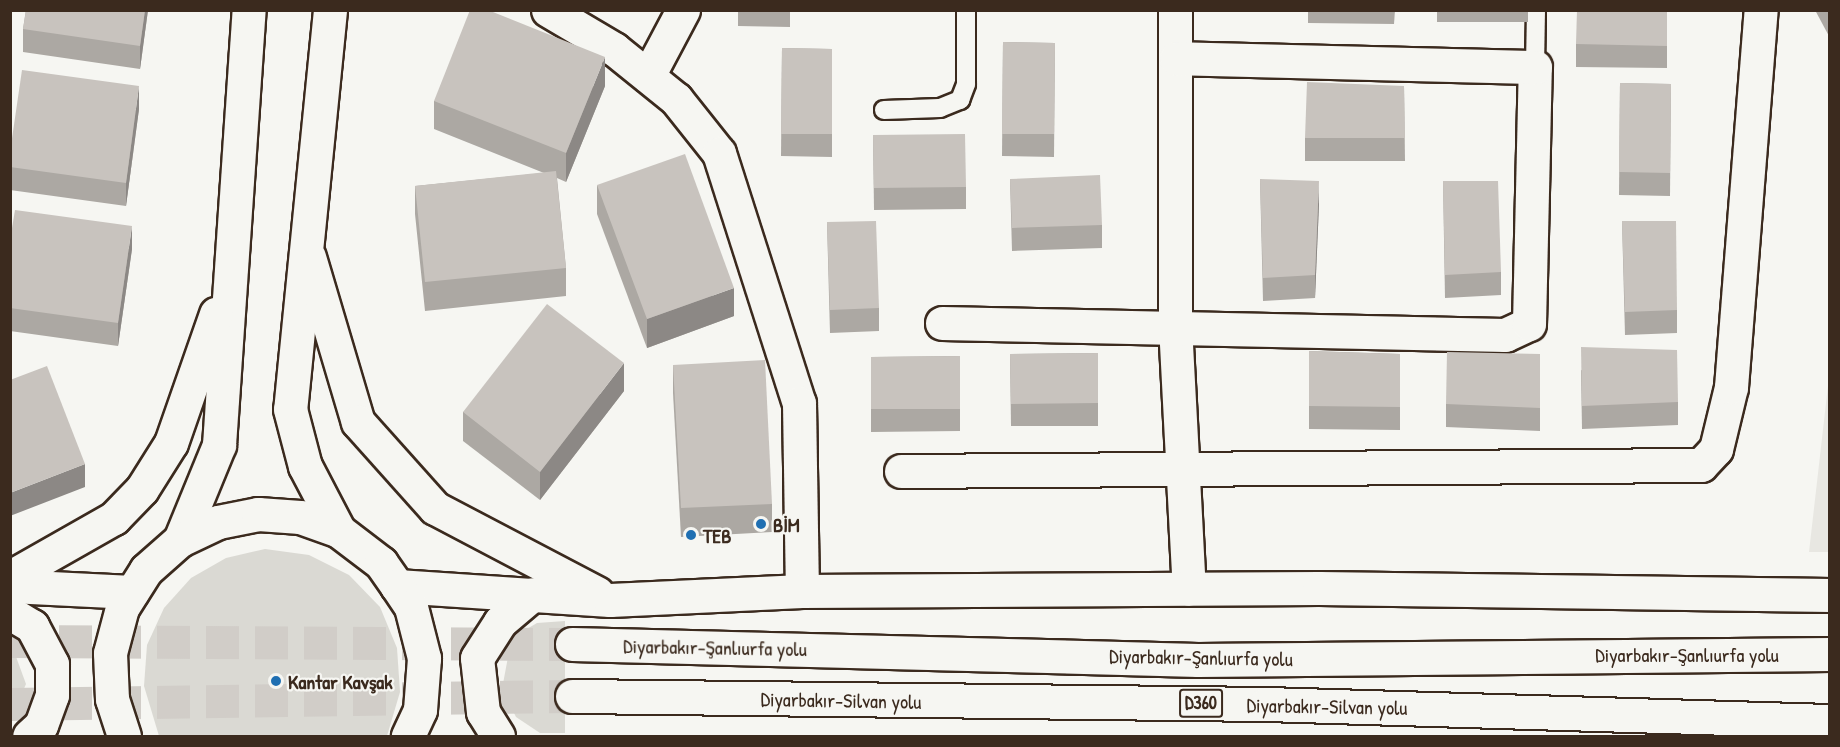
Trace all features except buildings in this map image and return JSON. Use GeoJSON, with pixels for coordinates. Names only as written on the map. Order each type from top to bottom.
{"type":"FeatureCollection","features":[{"type":"Feature","properties":{"kind":"main road"},"geometry":{"type":"LineString","coordinates":[[180,540],[219,445],[249,10]]}},
{"type":"Feature","properties":{"kind":"main road"},"geometry":{"type":"LineString","coordinates":[[330,10],[304,238],[290,409],[305,466],[339,531]]}},
{"type":"Feature","properties":{"kind":"main road"},"geometry":{"type":"LineString","coordinates":[[548,10],[648,76],[676,99],[719,153],[799,403],[802,591]]}},
{"type":"Feature","properties":{"kind":"main road"},"geometry":{"type":"LineString","coordinates":[[648,76],[683,10]]}},
{"type":"Feature","properties":{"kind":"main road"},"geometry":{"type":"LineString","coordinates":[[1175,10],[1175,325],[1189,589]]}},
{"type":"Feature","properties":{"kind":"main road"},"geometry":{"type":"LineString","coordinates":[[901,471],[1181,466],[1701,465],[1716,449],[1731,387],[1761,10]]}},
{"type":"Feature","properties":{"kind":"main road"},"geometry":{"type":"LineString","coordinates":[[942,323],[1175,325],[1505,335],[1529,324],[1535,67],[1176,58]]}},
{"type":"Feature","properties":{"kind":"main road"},"geometry":{"type":"LineString","coordinates":[[304,238],[358,422],[435,508],[610,600]]}},
{"type":"Feature","properties":{"kind":"main road"},"geometry":{"type":"LineString","coordinates":[[10,577],[114,518],[142,489],[171,443],[234,252]]}},
{"type":"Feature","properties":{"kind":"main road"},"geometry":{"type":"LineString","coordinates":[[124,736],[112,699],[110,653],[132,592],[146,570],[180,540],[218,522],[258,514],[300,518],[339,531],[381,563],[397,586],[411,607],[424,658],[420,710],[408,736]]}},
{"type":"Feature","properties":{"kind":"main road"},"geometry":{"type":"LineString","coordinates":[[10,586],[132,592]]}},
{"type":"Feature","properties":{"kind":"main road"},"geometry":{"type":"LineString","coordinates":[[397,586],[610,600],[802,591],[1189,589],[1830,595]]}},
{"type":"Feature","properties":{"kind":"main road"},"geometry":{"type":"LineString","coordinates":[[498,736],[483,712],[477,657],[500,622],[533,594]]}},
{"type":"Feature","properties":{"kind":"main road"},"geometry":{"type":"LineString","coordinates":[[10,613],[32,626],[52,664],[52,695],[41,725],[29,736]]}},
{"type":"Feature","properties":{"kind":"main road"},"geometry":{"type":"LineString","coordinates":[[1712,653],[1830,642]]}},
{"type":"Feature","properties":{"kind":"main road","name":"Diyarbakır-Şanlıurfa yolu"},"geometry":{"type":"LineString","coordinates":[[572,644],[1198,660],[1712,653],[1830,654]]}},
{"type":"Feature","properties":{"kind":"main road","name":"Diyarbakır-Silvan yolu"},"geometry":{"type":"LineString","coordinates":[[572,696],[1266,704],[1830,721]]}},
{"type":"Feature","properties":{"kind":"lane"},"geometry":{"type":"LineString","coordinates":[[884,110],[940,108],[960,100],[966,84],[966,10]]}},
{"type":"Feature","properties":{"kind":"lane"},"geometry":{"type":"LineString","coordinates":[[1535,67],[1536,10]]}},
{"type":"Feature","properties":{"kind":"shaded area"},"geometry":{"type":"Polygon","coordinates":[[[1829,377],[1829,552],[1809,552],[1829,377]]]}},
{"type":"Feature","properties":{"kind":"shaded area"},"geometry":{"type":"Polygon","coordinates":[[[265,549],[309,555],[349,575],[380,607],[397,648],[400,692],[387,736],[159,736],[144,686],[147,645],[164,608],[191,578],[226,558],[265,549]]]}},
{"type":"Feature","properties":{"kind":"shaded area"},"geometry":{"type":"Polygon","coordinates":[[[565,621],[565,733],[540,733],[516,717],[502,689],[508,657],[525,630],[537,623],[565,621]]]}},
{"type":"Feature","properties":{"kind":"shaded area"},"geometry":{"type":"Polygon","coordinates":[[[11,643],[26,684],[11,719],[11,643]]]}},
{"type":"Feature","properties":{"kind":"tunnel"},"geometry":{"type":"LineString","coordinates":[[10,641],[572,644]]}},
{"type":"Feature","properties":{"kind":"tunnel"},"geometry":{"type":"LineString","coordinates":[[10,704],[572,696]]}},
{"type":"Feature","properties":{"kind":"place","name":"BİM"},"geometry":{"type":"Point","coordinates":[761,524]}},
{"type":"Feature","properties":{"kind":"place","name":"TEB"},"geometry":{"type":"Point","coordinates":[691,535]}},
{"type":"Feature","properties":{"kind":"place","name":"Kantar Kavşak"},"geometry":{"type":"Point","coordinates":[276,681]}}]}
